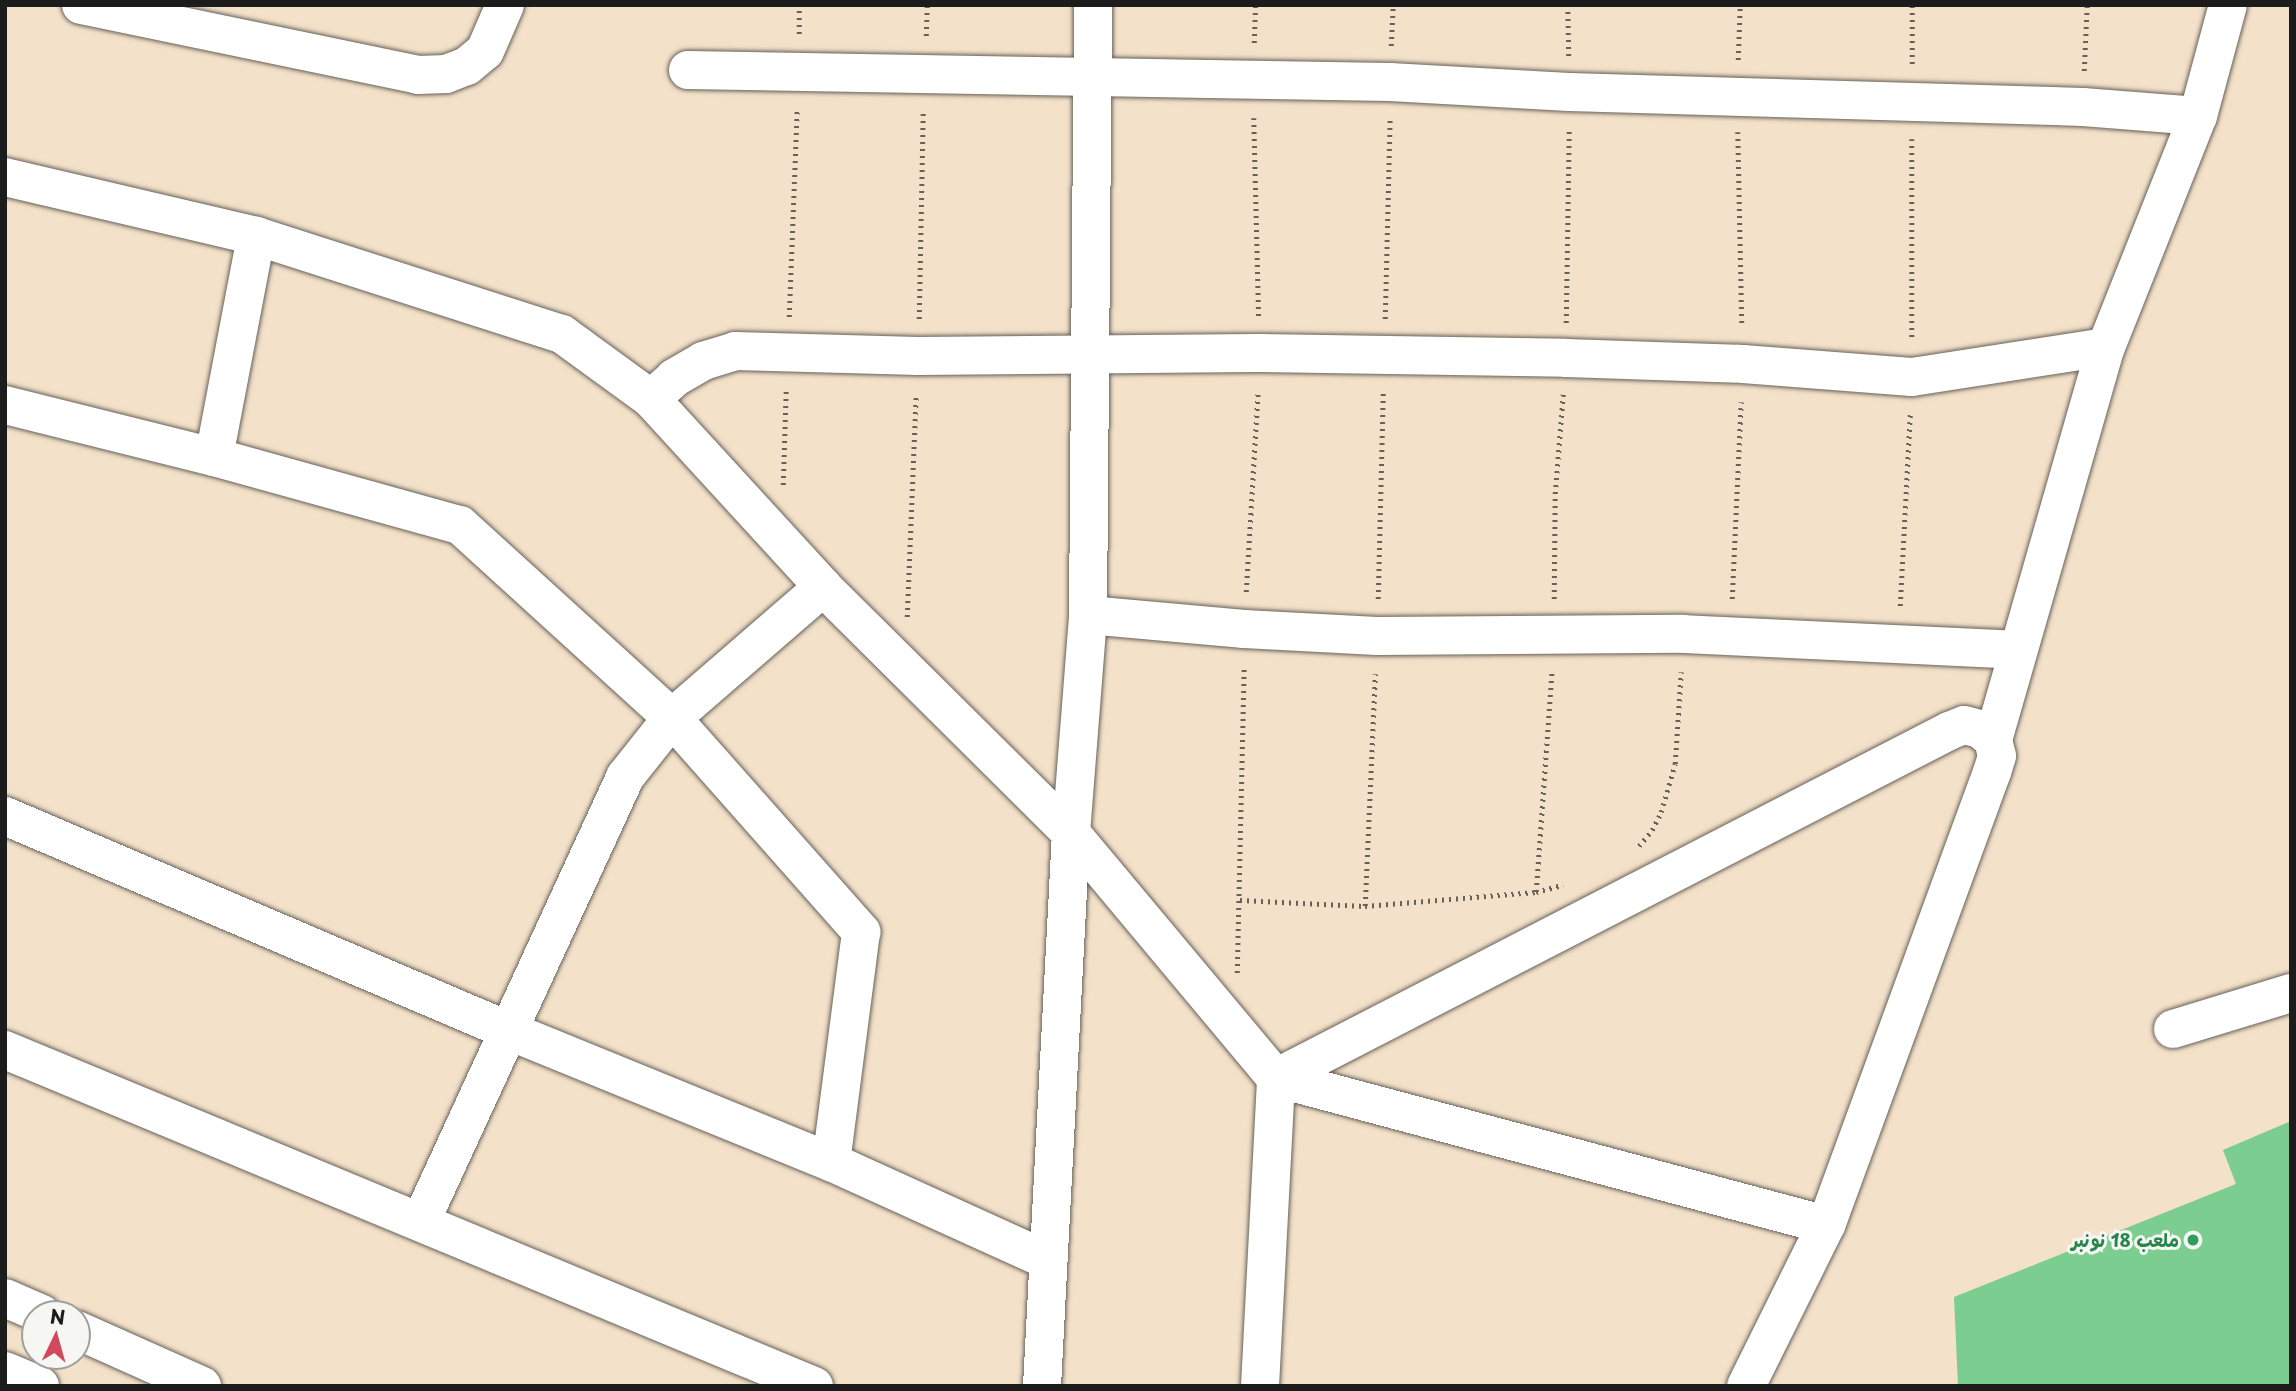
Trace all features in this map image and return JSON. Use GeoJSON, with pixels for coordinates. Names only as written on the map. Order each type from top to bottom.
{"type":"FeatureCollection","features":[{"type":"Feature","properties":{"kind":"street"},"geometry":{"type":"LineString","coordinates":[[81,5],[418,75],[446,74],[467,66],[485,51],[505,5]]}},
{"type":"Feature","properties":{"kind":"street"},"geometry":{"type":"LineString","coordinates":[[1042,1386],[1071,833],[1088,615],[1093,5]]}},
{"type":"Feature","properties":{"kind":"street"},"geometry":{"type":"LineString","coordinates":[[1746,1386],[1826,1224],[1992,772],[1997,756],[1993,740],[2106,347],[2198,116],[2228,5]]}},
{"type":"Feature","properties":{"kind":"street"},"geometry":{"type":"LineString","coordinates":[[688,70],[1091,79],[1390,82],[1569,92],[2082,107],[2198,116]]}},
{"type":"Feature","properties":{"kind":"street"},"geometry":{"type":"LineString","coordinates":[[5,177],[256,236],[562,334],[651,399],[823,587],[1071,833],[1276,1078],[1826,1224]]}},
{"type":"Feature","properties":{"kind":"street"},"geometry":{"type":"LineString","coordinates":[[214,457],[256,236]]}},
{"type":"Feature","properties":{"kind":"street"},"geometry":{"type":"LineString","coordinates":[[651,399],[674,378],[703,361],[735,351],[787,350],[918,356],[1260,353],[1566,358],[1743,364],[1912,377],[2106,347]]}},
{"type":"Feature","properties":{"kind":"street"},"geometry":{"type":"LineString","coordinates":[[5,405],[214,457],[460,525],[672,718],[861,932],[831,1162]]}},
{"type":"Feature","properties":{"kind":"street"},"geometry":{"type":"LineString","coordinates":[[421,1220],[625,777],[672,718],[823,587]]}},
{"type":"Feature","properties":{"kind":"street"},"geometry":{"type":"LineString","coordinates":[[1088,615],[1244,629],[1377,636],[1683,634],[2018,650]]}},
{"type":"Feature","properties":{"kind":"street"},"geometry":{"type":"LineString","coordinates":[[1276,1078],[1948,731],[1964,725],[1980,729],[1993,740]]}},
{"type":"Feature","properties":{"kind":"street"},"geometry":{"type":"LineString","coordinates":[[5,816],[508,1030],[831,1162],[1047,1260]]}},
{"type":"Feature","properties":{"kind":"street"},"geometry":{"type":"LineString","coordinates":[[2173,1029],[2291,993]]}},
{"type":"Feature","properties":{"kind":"street"},"geometry":{"type":"LineString","coordinates":[[5,1050],[421,1220],[814,1386]]}},
{"type":"Feature","properties":{"kind":"street"},"geometry":{"type":"LineString","coordinates":[[1260,1386],[1276,1078]]}},
{"type":"Feature","properties":{"kind":"street"},"geometry":{"type":"LineString","coordinates":[[91,1336],[202,1386]]}},
{"type":"Feature","properties":{"kind":"street"},"geometry":{"type":"LineString","coordinates":[[5,1371],[40,1386]]}},
{"type":"Feature","properties":{"kind":"path"},"geometry":{"type":"LineString","coordinates":[[781,538],[799,71],[799,5]]}},
{"type":"Feature","properties":{"kind":"path"},"geometry":{"type":"LineString","coordinates":[[1234,1026],[1240,900],[1244,629],[1260,353],[1253,79],[1255,5]]}},
{"type":"Feature","properties":{"kind":"path"},"geometry":{"type":"LineString","coordinates":[[1365,906],[1377,636],[1393,5]]}},
{"type":"Feature","properties":{"kind":"path"},"geometry":{"type":"LineString","coordinates":[[1536,892],[1554,636],[1555,494],[1566,358],[1568,5]]}},
{"type":"Feature","properties":{"kind":"path"},"geometry":{"type":"LineString","coordinates":[[1730,637],[1743,364],[1738,98],[1740,5]]}},
{"type":"Feature","properties":{"kind":"path"},"geometry":{"type":"LineString","coordinates":[[1898,646],[1912,377],[1912,5]]}},
{"type":"Feature","properties":{"kind":"path"},"geometry":{"type":"LineString","coordinates":[[2082,107],[2087,5]]}},
{"type":"Feature","properties":{"kind":"path"},"geometry":{"type":"LineString","coordinates":[[1633,853],[1652,831],[1675,764],[1683,634]]}},
{"type":"Feature","properties":{"kind":"path"},"geometry":{"type":"LineString","coordinates":[[1240,900],[1365,906],[1536,892],[1573,882]]}},
{"type":"Feature","properties":{"kind":"green space","name":"ملعب 18 نونبر"},"geometry":{"type":"Polygon","coordinates":[[[2291,1121],[2291,1386],[1958,1386],[1954,1297],[2236,1184],[2223,1150],[2291,1121]]]}},
{"type":"Feature","properties":{"kind":"place","name":"ملعب 18 نونبر"},"geometry":{"type":"Point","coordinates":[2193,1240]}}]}
